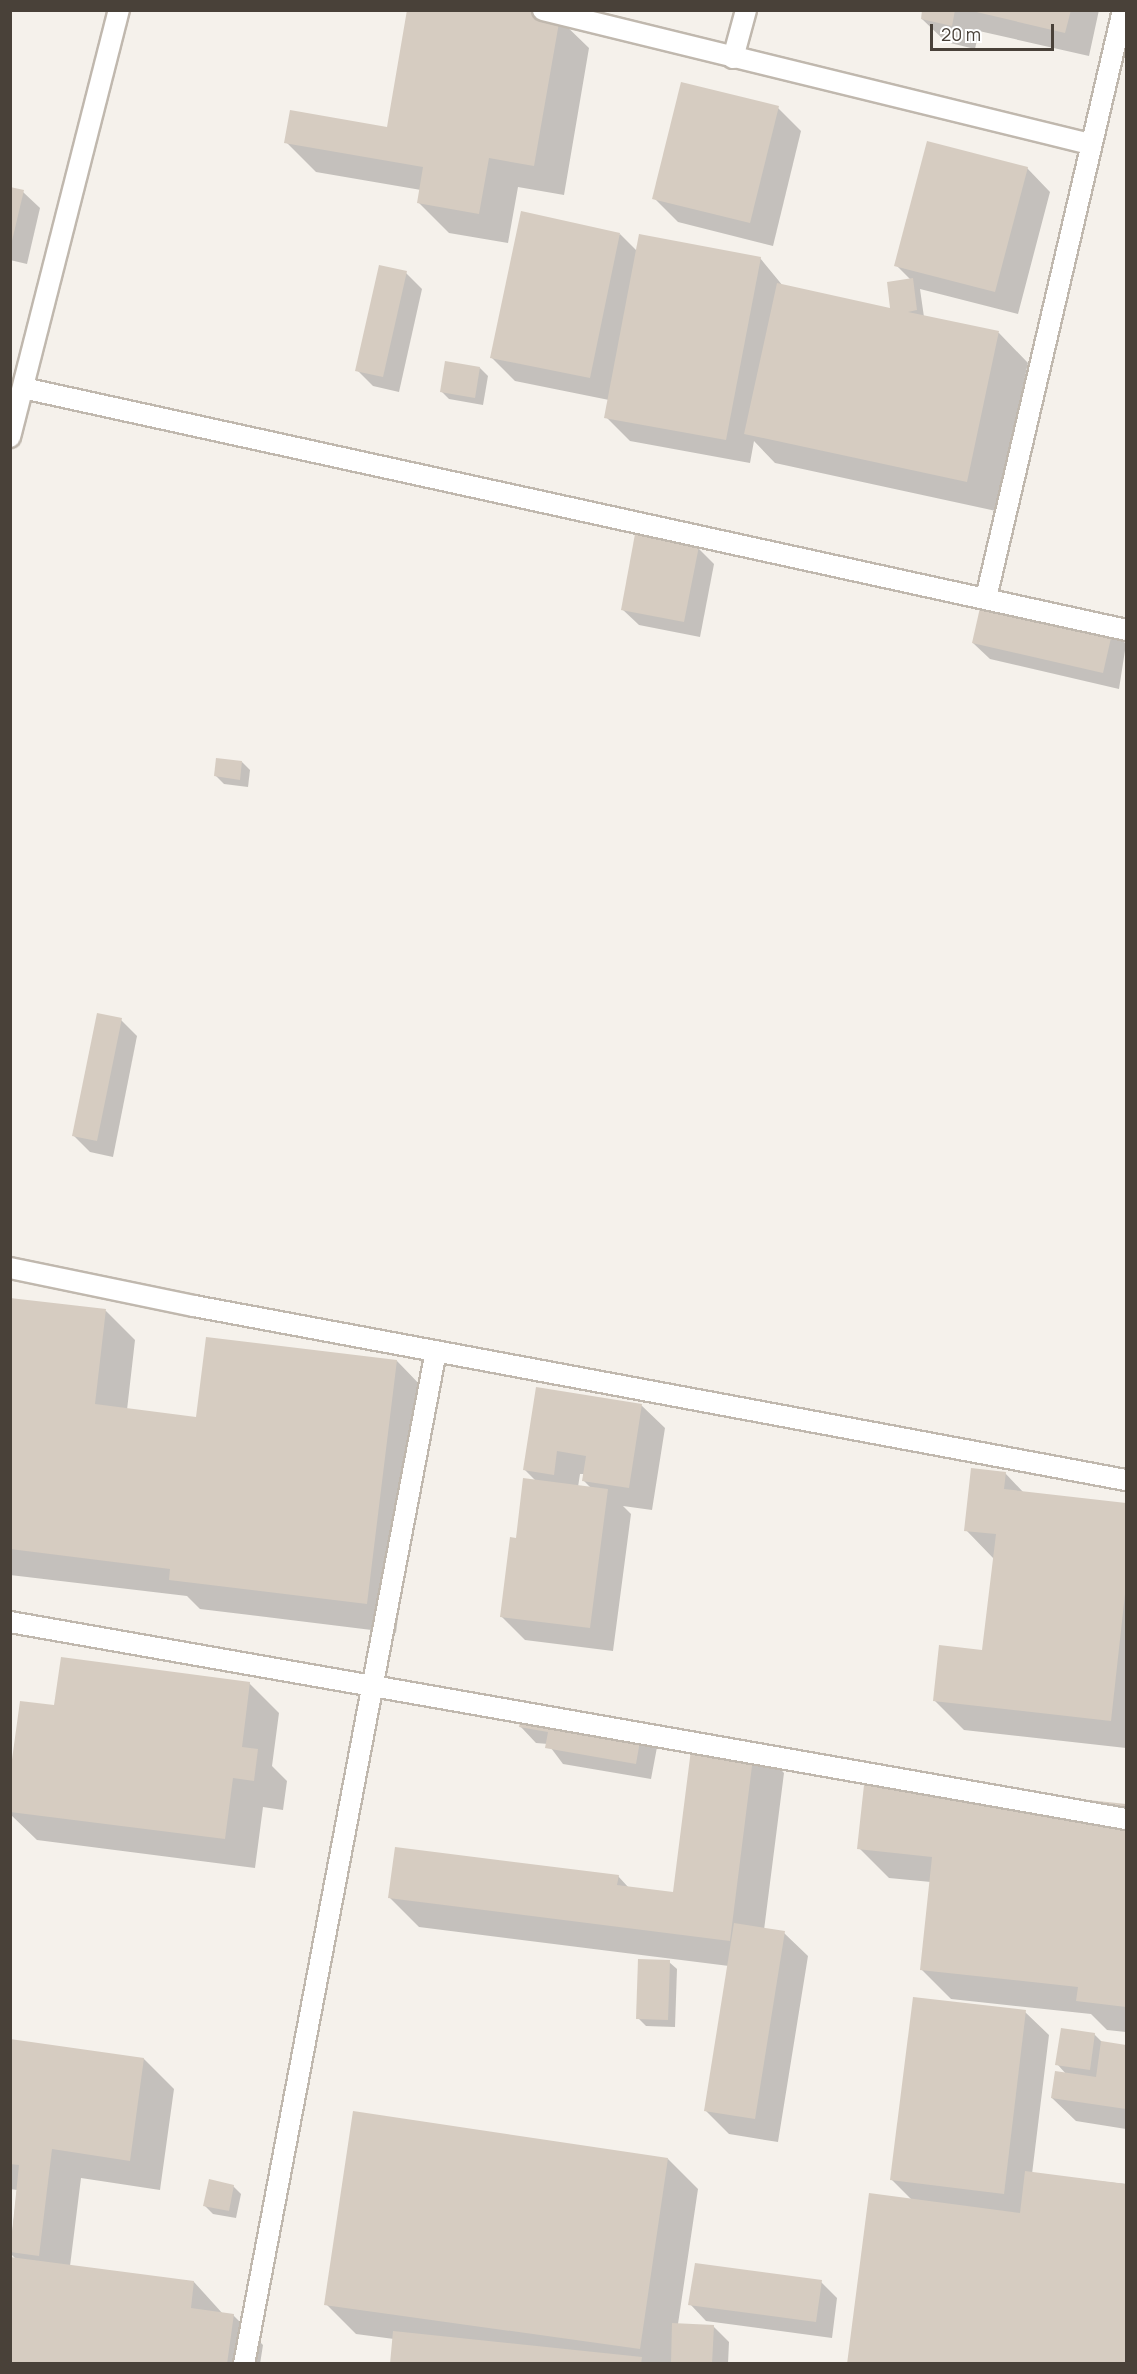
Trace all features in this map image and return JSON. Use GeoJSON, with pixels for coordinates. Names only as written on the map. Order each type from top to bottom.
{"type":"FeatureCollection","features":[{"type":"Feature","properties":{"kind":"lane"},"geometry":{"type":"LineString","coordinates":[[10,437],[119,10]]}},
{"type":"Feature","properties":{"kind":"lane"},"geometry":{"type":"LineString","coordinates":[[543,10],[1090,144]]}},
{"type":"Feature","properties":{"kind":"lane"},"geometry":{"type":"LineString","coordinates":[[733,58],[746,10]]}},
{"type":"Feature","properties":{"kind":"lane"},"geometry":{"type":"LineString","coordinates":[[986,598],[1123,10]]}},
{"type":"Feature","properties":{"kind":"lane"},"geometry":{"type":"LineString","coordinates":[[23,388],[1126,630]]}},
{"type":"Feature","properties":{"kind":"lane"},"geometry":{"type":"LineString","coordinates":[[10,1268],[436,1351],[1126,1480]]}},
{"type":"Feature","properties":{"kind":"lane"},"geometry":{"type":"LineString","coordinates":[[244,2364],[436,1351]]}},
{"type":"Feature","properties":{"kind":"lane"},"geometry":{"type":"LineString","coordinates":[[10,1622],[1126,1819]]}},
{"type":"Feature","properties":{"kind":"building"},"geometry":{"type":"Polygon","coordinates":[[[407,10],[521,10],[560,17],[534,166],[489,158],[479,214],[417,203],[423,167],[284,143],[290,110],[387,127],[407,10]]]}},
{"type":"Feature","properties":{"kind":"building"},"geometry":{"type":"Polygon","coordinates":[[[922,10],[955,10],[952,26],[921,19],[922,10]]]}},
{"type":"Feature","properties":{"kind":"building"},"geometry":{"type":"Polygon","coordinates":[[[968,10],[1071,10],[1065,33],[968,10]]]}},
{"type":"Feature","properties":{"kind":"building"},"geometry":{"type":"Polygon","coordinates":[[[681,82],[779,106],[750,223],[652,199],[681,82]]]}},
{"type":"Feature","properties":{"kind":"building"},"geometry":{"type":"Polygon","coordinates":[[[927,141],[1028,167],[995,292],[894,266],[927,141]]]}},
{"type":"Feature","properties":{"kind":"building"},"geometry":{"type":"Polygon","coordinates":[[[10,187],[24,190],[11,245],[10,245],[10,187]]]}},
{"type":"Feature","properties":{"kind":"building"},"geometry":{"type":"Polygon","coordinates":[[[521,211],[620,233],[590,378],[490,358],[521,211]]]}},
{"type":"Feature","properties":{"kind":"building"},"geometry":{"type":"Polygon","coordinates":[[[639,234],[761,257],[726,440],[604,418],[639,234]]]}},
{"type":"Feature","properties":{"kind":"building"},"geometry":{"type":"Polygon","coordinates":[[[379,265],[407,271],[383,377],[355,371],[379,265]]]}},
{"type":"Feature","properties":{"kind":"building"},"geometry":{"type":"Polygon","coordinates":[[[913,278],[917,310],[908,312],[999,331],[967,482],[744,434],[777,283],[890,308],[887,282],[913,278]]]}},
{"type":"Feature","properties":{"kind":"building"},"geometry":{"type":"Polygon","coordinates":[[[445,361],[480,367],[475,398],[440,392],[445,361]]]}},
{"type":"Feature","properties":{"kind":"building"},"geometry":{"type":"Polygon","coordinates":[[[635,534],[699,546],[684,622],[621,610],[635,534]]]}},
{"type":"Feature","properties":{"kind":"building"},"geometry":{"type":"Polygon","coordinates":[[[982,599],[1113,629],[1103,673],[972,643],[982,599]]]}},
{"type":"Feature","properties":{"kind":"building"},"geometry":{"type":"Polygon","coordinates":[[[216,758],[242,761],[240,780],[214,776],[216,758]]]}},
{"type":"Feature","properties":{"kind":"building"},"geometry":{"type":"Polygon","coordinates":[[[97,1013],[122,1018],[97,1141],[72,1136],[97,1013]]]}},
{"type":"Feature","properties":{"kind":"building"},"geometry":{"type":"Polygon","coordinates":[[[10,1298],[106,1309],[95,1404],[196,1417],[206,1337],[397,1360],[367,1604],[169,1580],[170,1569],[10,1549],[10,1298]]]}},
{"type":"Feature","properties":{"kind":"building"},"geometry":{"type":"Polygon","coordinates":[[[536,1387],[642,1404],[629,1488],[582,1481],[586,1456],[557,1451],[554,1475],[523,1470],[536,1387]]]}},
{"type":"Feature","properties":{"kind":"building"},"geometry":{"type":"Polygon","coordinates":[[[971,1468],[1006,1472],[1004,1489],[1126,1503],[1126,1585],[1111,1721],[933,1701],[939,1645],[982,1650],[996,1534],[964,1531],[971,1468]]]}},
{"type":"Feature","properties":{"kind":"building"},"geometry":{"type":"Polygon","coordinates":[[[523,1478],[608,1489],[590,1628],[500,1617],[510,1537],[516,1538],[523,1478]]]}},
{"type":"Feature","properties":{"kind":"building"},"geometry":{"type":"Polygon","coordinates":[[[61,1657],[250,1682],[242,1747],[258,1749],[254,1781],[233,1778],[225,1839],[10,1812],[10,1774],[20,1701],[54,1705],[61,1657]]]}},
{"type":"Feature","properties":{"kind":"building"},"geometry":{"type":"Polygon","coordinates":[[[523,1703],[643,1724],[636,1764],[545,1748],[548,1732],[519,1727],[523,1703]]]}},
{"type":"Feature","properties":{"kind":"building"},"geometry":{"type":"Polygon","coordinates":[[[693,1734],[755,1742],[730,1941],[388,1898],[395,1847],[619,1875],[617,1885],[673,1892],[693,1734]]]}},
{"type":"Feature","properties":{"kind":"building"},"geometry":{"type":"Polygon","coordinates":[[[865,1776],[1126,1804],[1126,2007],[1076,2001],[1078,1987],[920,1970],[932,1857],[857,1849],[865,1776]]]}},
{"type":"Feature","properties":{"kind":"building"},"geometry":{"type":"Polygon","coordinates":[[[734,1923],[785,1931],[755,2119],[704,2111],[734,1923]]]}},
{"type":"Feature","properties":{"kind":"building"},"geometry":{"type":"Polygon","coordinates":[[[638,1959],[670,1960],[668,2020],[636,2019],[638,1959]]]}},
{"type":"Feature","properties":{"kind":"building"},"geometry":{"type":"Polygon","coordinates":[[[913,1997],[1026,2010],[1004,2194],[890,2180],[913,1997]]]}},
{"type":"Feature","properties":{"kind":"building"},"geometry":{"type":"Polygon","coordinates":[[[1061,2028],[1095,2033],[1090,2070],[1055,2065],[1061,2028]]]}},
{"type":"Feature","properties":{"kind":"building"},"geometry":{"type":"Polygon","coordinates":[[[10,2039],[144,2058],[130,2161],[52,2149],[39,2256],[10,2252],[19,2165],[10,2164],[10,2039]]]}},
{"type":"Feature","properties":{"kind":"building"},"geometry":{"type":"Polygon","coordinates":[[[1101,2041],[1126,2045],[1126,2109],[1051,2098],[1055,2071],[1096,2077],[1101,2041]]]}},
{"type":"Feature","properties":{"kind":"building"},"geometry":{"type":"Polygon","coordinates":[[[353,2111],[668,2158],[640,2349],[324,2305],[353,2111]]]}},
{"type":"Feature","properties":{"kind":"building"},"geometry":{"type":"Polygon","coordinates":[[[1025,2171],[1126,2184],[1126,2364],[847,2364],[869,2193],[1020,2213],[1025,2171]]]}},
{"type":"Feature","properties":{"kind":"building"},"geometry":{"type":"Polygon","coordinates":[[[209,2179],[234,2185],[229,2211],[203,2206],[209,2179]]]}},
{"type":"Feature","properties":{"kind":"building"},"geometry":{"type":"Polygon","coordinates":[[[10,2257],[194,2281],[191,2308],[234,2314],[227,2364],[10,2364],[10,2257]]]}},
{"type":"Feature","properties":{"kind":"building"},"geometry":{"type":"Polygon","coordinates":[[[695,2263],[822,2280],[816,2322],[688,2305],[695,2263]]]}},
{"type":"Feature","properties":{"kind":"building"},"geometry":{"type":"Polygon","coordinates":[[[672,2323],[714,2325],[712,2364],[671,2364],[672,2323]]]}},
{"type":"Feature","properties":{"kind":"building"},"geometry":{"type":"Polygon","coordinates":[[[393,2331],[642,2357],[641,2364],[390,2364],[393,2331]]]}}]}
